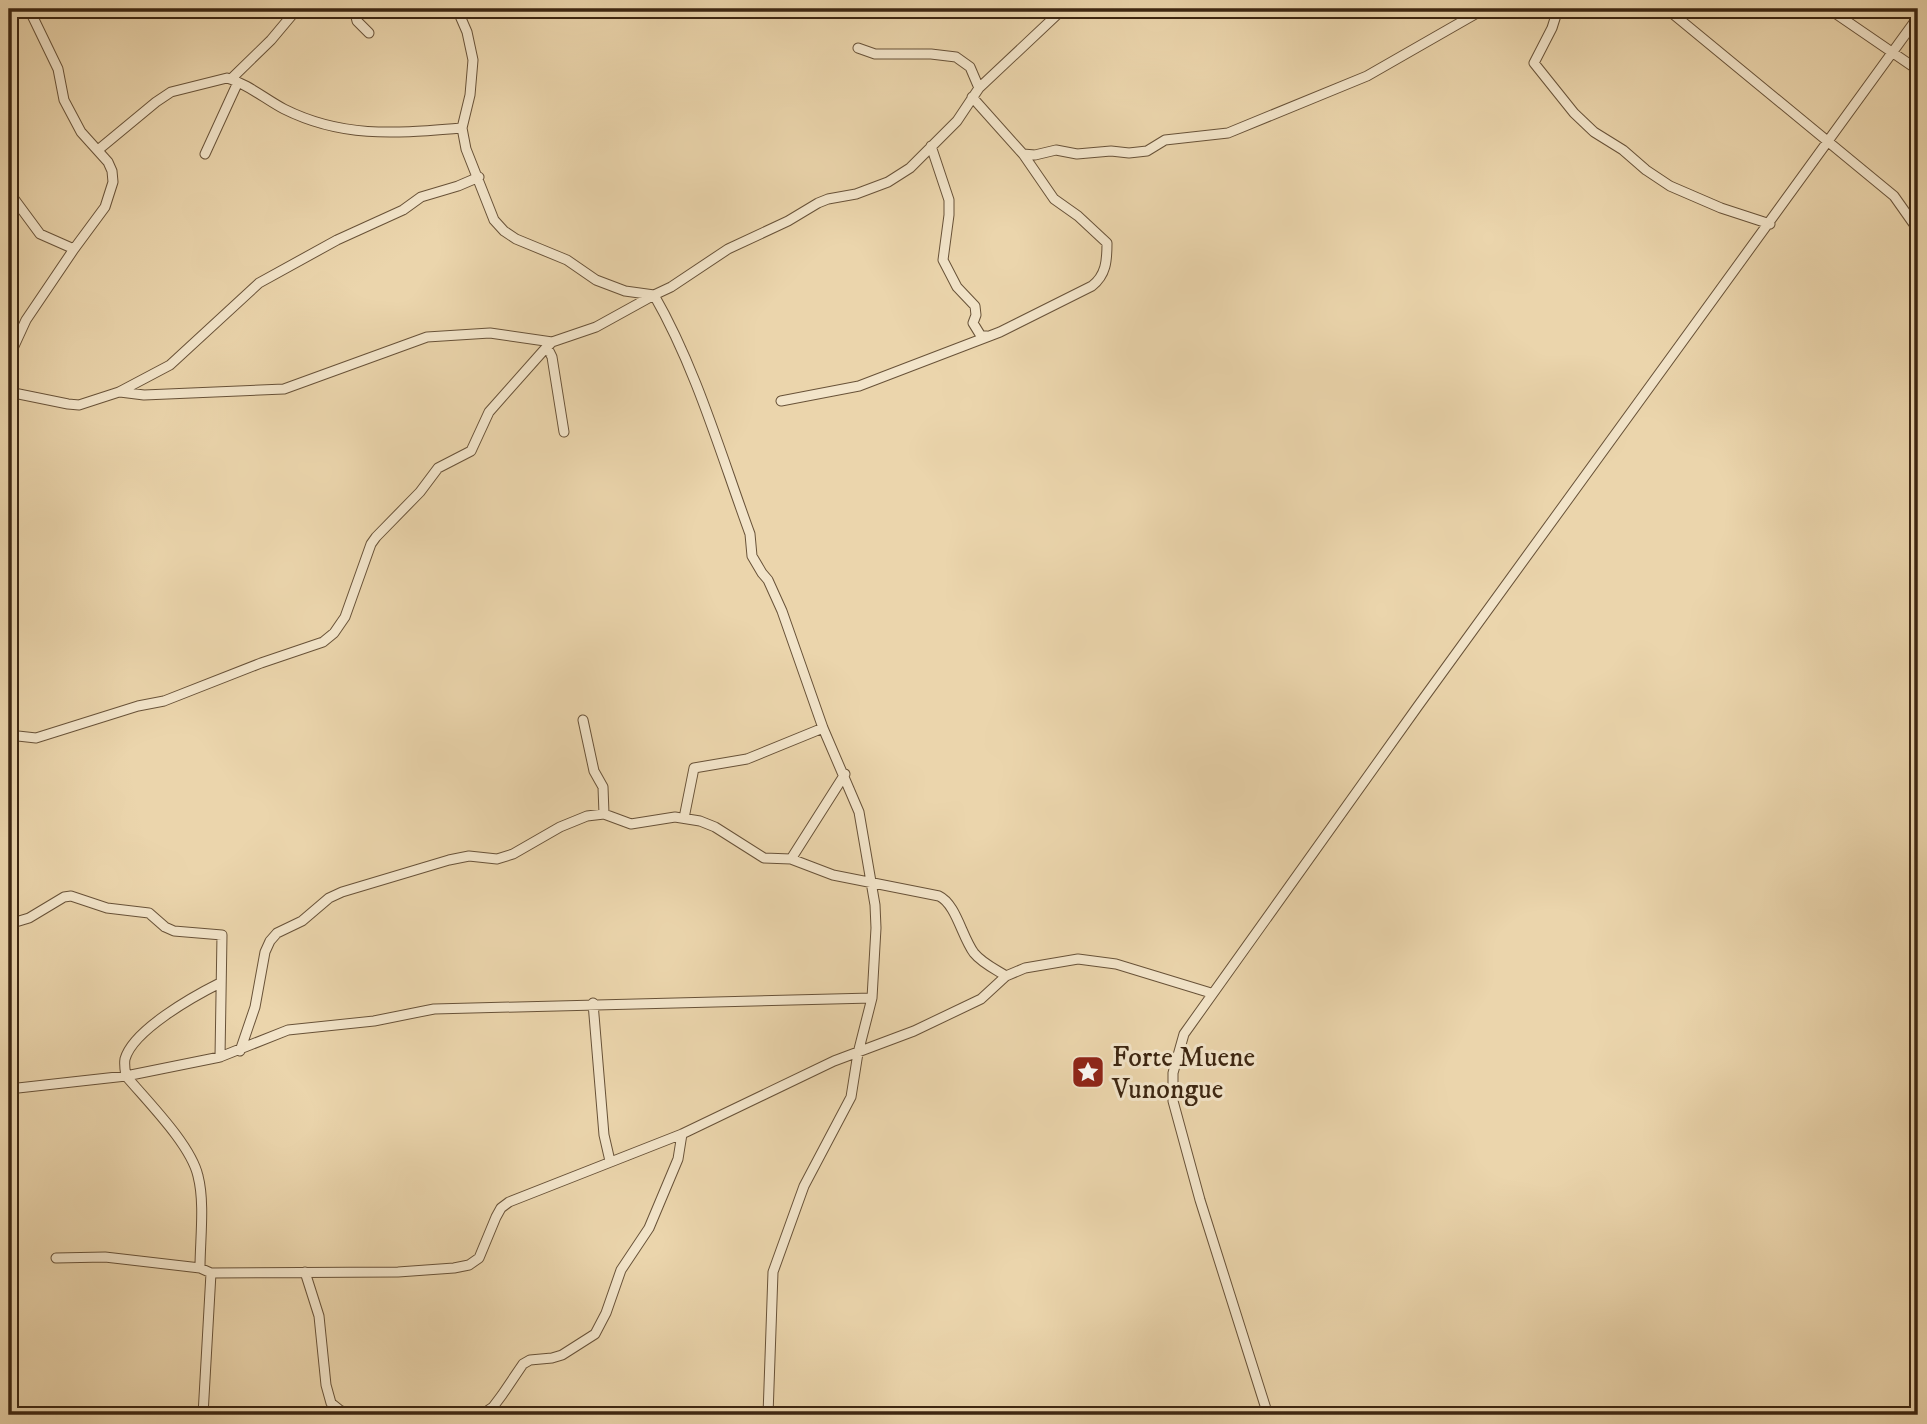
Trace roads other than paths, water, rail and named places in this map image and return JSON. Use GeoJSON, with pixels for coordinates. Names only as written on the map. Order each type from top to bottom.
{"type":"FeatureCollection","features":[{"type":"Feature","properties":{"kind":"street"},"geometry":{"type":"LineString","coordinates":[[9,357],[26,320],[105,207],[113,182],[113,171],[81,132],[64,100],[58,69],[29,9]]}},
{"type":"Feature","properties":{"kind":"street"},"geometry":{"type":"LineString","coordinates":[[205,155],[234,80],[297,9]]}},
{"type":"Feature","properties":{"kind":"street"},"geometry":{"type":"LineString","coordinates":[[355,9],[357,21],[369,33]]}},
{"type":"Feature","properties":{"kind":"street"},"geometry":{"type":"LineString","coordinates":[[457,9],[467,32],[473,60],[470,95],[462,128],[466,149],[494,220],[516,239],[567,260],[596,280],[625,291],[654,295]]}},
{"type":"Feature","properties":{"kind":"street"},"geometry":{"type":"LineString","coordinates":[[1023,154],[1035,155],[1056,150],[1077,154],[1111,151],[1129,153],[1147,151],[1165,140],[1228,133],[1367,76],[1484,9]]}},
{"type":"Feature","properties":{"kind":"street"},"geometry":{"type":"LineString","coordinates":[[1558,9],[1552,28],[1534,63],[1574,113],[1594,132],[1623,150],[1670,186],[1721,208],[1770,224]]}},
{"type":"Feature","properties":{"kind":"street"},"geometry":{"type":"LineString","coordinates":[[1667,9],[1894,196],[1918,230]]}},
{"type":"Feature","properties":{"kind":"street"},"geometry":{"type":"LineString","coordinates":[[1829,9],[1918,70]]}},
{"type":"Feature","properties":{"kind":"street"},"geometry":{"type":"LineString","coordinates":[[9,735],[36,738],[138,706],[164,701],[323,642],[334,633],[345,617],[371,544],[420,492],[438,468],[471,450],[489,412],[552,342],[596,327],[671,288],[728,249],[788,221],[818,203],[856,194],[888,182],[910,168],[957,121],[979,88],[1059,10]]}},
{"type":"Feature","properties":{"kind":"street"},"geometry":{"type":"LineString","coordinates":[[1268,1415],[1200,1200],[1173,1101],[1173,1073],[1184,1034],[1211,993],[1918,17]]}},
{"type":"Feature","properties":{"kind":"street"},"geometry":{"type":"LineString","coordinates":[[858,48],[875,54],[956,57],[970,67],[979,88]]}},
{"type":"Feature","properties":{"kind":"street"},"geometry":{"type":"LineString","coordinates":[[98,150],[171,92],[234,80],[284,109],[353,131],[395,133],[462,128]]}},
{"type":"Feature","properties":{"kind":"street"},"geometry":{"type":"LineString","coordinates":[[781,401],[859,386],[1000,332],[1092,286],[1104,274],[1107,243],[1078,216],[1054,199],[1023,154],[972,97]]}},
{"type":"Feature","properties":{"kind":"street"},"geometry":{"type":"LineString","coordinates":[[932,146],[949,200],[943,247],[946,268],[957,287],[975,306],[973,323],[981,336],[987,336]]}},
{"type":"Feature","properties":{"kind":"street"},"geometry":{"type":"LineString","coordinates":[[9,392],[79,405],[119,392],[170,365],[259,283],[337,240],[403,210],[421,197],[479,177]]}},
{"type":"Feature","properties":{"kind":"street"},"geometry":{"type":"LineString","coordinates":[[9,192],[40,234],[74,249]]}},
{"type":"Feature","properties":{"kind":"street"},"geometry":{"type":"LineString","coordinates":[[654,295],[672,325],[691,370],[750,534],[752,555],[768,580],[782,611],[823,729],[845,774],[859,812],[872,883],[876,928],[872,999],[858,1053],[851,1097],[810,1174],[772,1272],[768,1415]]}},
{"type":"Feature","properties":{"kind":"street"},"geometry":{"type":"LineString","coordinates":[[119,392],[144,395],[284,389],[427,337],[490,333],[552,342]]}},
{"type":"Feature","properties":{"kind":"street"},"geometry":{"type":"LineString","coordinates":[[544,350],[549,351],[552,356],[564,432]]}},
{"type":"Feature","properties":{"kind":"street"},"geometry":{"type":"LineString","coordinates":[[583,720],[594,771],[603,787],[604,814]]}},
{"type":"Feature","properties":{"kind":"street"},"geometry":{"type":"LineString","coordinates":[[684,818],[694,768],[747,759],[823,729]]}},
{"type":"Feature","properties":{"kind":"street"},"geometry":{"type":"LineString","coordinates":[[791,859],[845,774]]}},
{"type":"Feature","properties":{"kind":"street"},"geometry":{"type":"LineString","coordinates":[[240,1051],[255,1007],[265,952],[270,941],[277,933],[302,921],[329,898],[449,860],[469,856],[497,859],[513,854],[560,827],[587,816],[604,814],[631,824],[662,818],[684,818],[715,827],[764,858],[791,859],[833,875],[945,899],[974,953],[1006,976]]}},
{"type":"Feature","properties":{"kind":"street"},"geometry":{"type":"LineString","coordinates":[[9,925],[29,918],[64,897],[71,896],[107,908],[149,913],[169,929],[222,935],[220,1057]]}},
{"type":"Feature","properties":{"kind":"street"},"geometry":{"type":"LineString","coordinates":[[56,1258],[105,1257],[200,1268],[211,1273],[398,1272],[469,1265],[479,1258],[496,1217],[501,1208],[509,1202],[682,1134],[834,1060],[914,1031],[982,999],[1006,976],[1026,968],[1078,959],[1116,964],[1211,993]]}},
{"type":"Feature","properties":{"kind":"street"},"geometry":{"type":"LineString","coordinates":[[200,1268],[201,1188],[198,1174],[184,1146],[126,1076],[126,1057],[140,1036],[220,983]]}},
{"type":"Feature","properties":{"kind":"street"},"geometry":{"type":"LineString","coordinates":[[9,1089],[126,1076],[220,1057],[288,1030],[374,1021],[434,1009],[593,1003],[872,999]]}},
{"type":"Feature","properties":{"kind":"street"},"geometry":{"type":"LineString","coordinates":[[593,1003],[604,1135],[610,1161]]}},
{"type":"Feature","properties":{"kind":"street"},"geometry":{"type":"LineString","coordinates":[[481,1415],[493,1407],[523,1364],[530,1360],[562,1355],[595,1334],[606,1313],[621,1270],[649,1228],[678,1159],[682,1134]]}},
{"type":"Feature","properties":{"kind":"street"},"geometry":{"type":"LineString","coordinates":[[305,1272],[319,1316],[326,1385],[331,1403],[349,1414],[360,1415]]}},
{"type":"Feature","properties":{"kind":"street"},"geometry":{"type":"LineString","coordinates":[[203,1415],[211,1273]]}},
{"type":"Feature","properties":{"kind":"place","name":"Forte Muene Vunongue"},"geometry":{"type":"Point","coordinates":[1088,1072]}}]}
